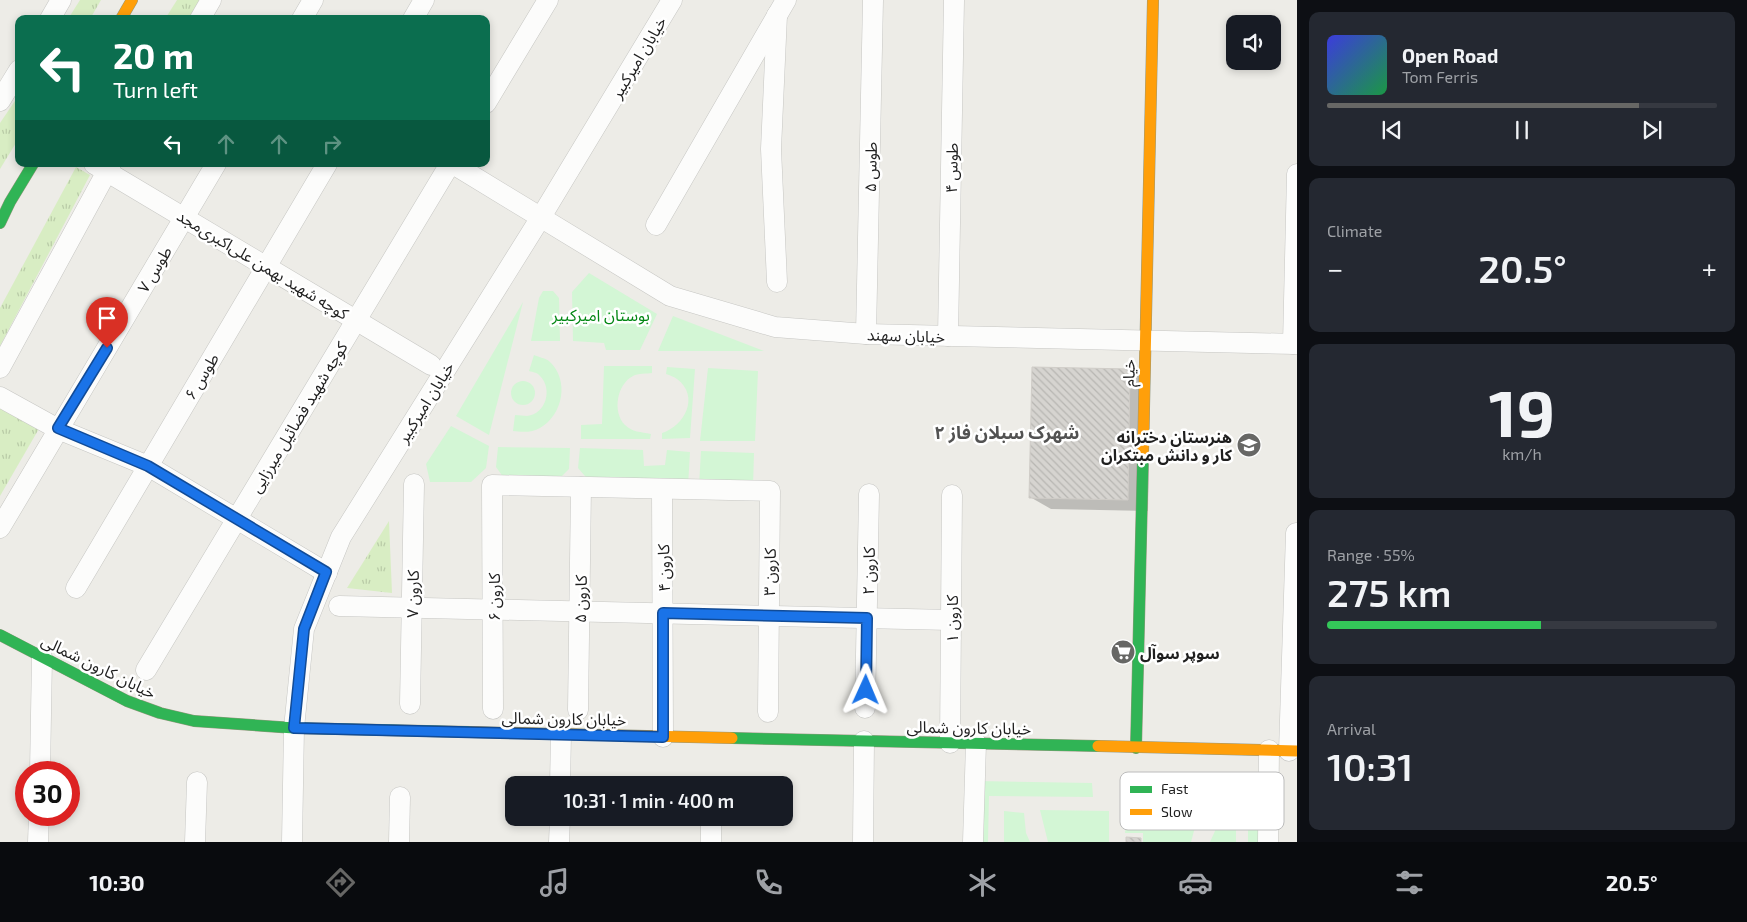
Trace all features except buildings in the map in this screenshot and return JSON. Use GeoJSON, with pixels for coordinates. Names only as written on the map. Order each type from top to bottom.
{"type":"FeatureCollection","features":[{"type":"Feature","properties":{"kind":"street"},"geometry":{"type":"LineString","coordinates":[[52,15],[61,0]]}},
{"type":"Feature","properties":{"kind":"street"},"geometry":{"type":"LineString","coordinates":[[123,15],[132,0]]}},
{"type":"Feature","properties":{"kind":"street"},"geometry":{"type":"LineString","coordinates":[[202,15],[211,0]]}},
{"type":"Feature","properties":{"kind":"street"},"geometry":{"type":"LineString","coordinates":[[304,15],[313,0]]}},
{"type":"Feature","properties":{"kind":"street"},"geometry":{"type":"LineString","coordinates":[[415,15],[424,0]]}},
{"type":"Feature","properties":{"kind":"street"},"geometry":{"type":"LineString","coordinates":[[490,96],[548,0]]}},
{"type":"Feature","properties":{"kind":"street","name":"خیابان امیرکبیر"},"geometry":{"type":"LineString","coordinates":[[292,842],[294,728],[304,629],[341,537],[541,217],[672,0]]}},
{"type":"Feature","properties":{"kind":"street","name":"طوس ۵"},"geometry":{"type":"LineString","coordinates":[[866,334],[873,0]]}},
{"type":"Feature","properties":{"kind":"street","name":"طوس ۴"},"geometry":{"type":"LineString","coordinates":[[948,336],[954,0]]}},
{"type":"Feature","properties":{"kind":"street","name":"خیام"},"geometry":{"type":"LineString","coordinates":[[1136,748],[1153,0]]}},
{"type":"Feature","properties":{"kind":"street"},"geometry":{"type":"LineString","coordinates":[[656,225],[781,8]]}},
{"type":"Feature","properties":{"kind":"street"},"geometry":{"type":"LineString","coordinates":[[777,282],[772,149],[781,8]]}},
{"type":"Feature","properties":{"kind":"street"},"geometry":{"type":"LineString","coordinates":[[0,101],[15,77]]}},
{"type":"Feature","properties":{"kind":"street"},"geometry":{"type":"LineString","coordinates":[[0,223],[31,167]]}},
{"type":"Feature","properties":{"kind":"street"},"geometry":{"type":"LineString","coordinates":[[0,368],[103,167]]}},
{"type":"Feature","properties":{"kind":"street","name":"کوچه شهید بهمن علی‌اکبری‌مجد"},"geometry":{"type":"LineString","coordinates":[[106,167],[184,218],[431,365]]}},
{"type":"Feature","properties":{"kind":"street","name":"طوس ۷"},"geometry":{"type":"LineString","coordinates":[[0,528],[214,167]]}},
{"type":"Feature","properties":{"kind":"street","name":"طوس ۶"},"geometry":{"type":"LineString","coordinates":[[76,588],[325,167]]}},
{"type":"Feature","properties":{"kind":"street","name":"کوچه شهید فضائیل میرزایی"},"geometry":{"type":"LineString","coordinates":[[146,670],[449,167]]}},
{"type":"Feature","properties":{"kind":"street","name":"خیابان سهند"},"geometry":{"type":"LineString","coordinates":[[456,167],[670,296],[775,327],[866,334],[1295,344]]}},
{"type":"Feature","properties":{"kind":"street"},"geometry":{"type":"LineString","coordinates":[[1295,344],[1297,174]]}},
{"type":"Feature","properties":{"kind":"street"},"geometry":{"type":"LineString","coordinates":[[0,397],[58,428],[148,466],[326,572]]}},
{"type":"Feature","properties":{"kind":"street","name":"کارون ۷"},"geometry":{"type":"LineString","coordinates":[[410,704],[414,484]]}},
{"type":"Feature","properties":{"kind":"street","name":"کارون ۶"},"geometry":{"type":"LineString","coordinates":[[493,709],[492,485],[581,487]]}},
{"type":"Feature","properties":{"kind":"street"},"geometry":{"type":"LineString","coordinates":[[581,487],[662,489]]}},
{"type":"Feature","properties":{"kind":"street","name":"کارون ۵"},"geometry":{"type":"LineString","coordinates":[[578,710],[581,487]]}},
{"type":"Feature","properties":{"kind":"street","name":"کارون ۳"},"geometry":{"type":"LineString","coordinates":[[662,489],[770,491],[768,712]]}},
{"type":"Feature","properties":{"kind":"street","name":"کارون ۴"},"geometry":{"type":"LineString","coordinates":[[662,489],[663,737]]}},
{"type":"Feature","properties":{"kind":"street","name":"کارون ۲"},"geometry":{"type":"LineString","coordinates":[[865,708],[869,494]]}},
{"type":"Feature","properties":{"kind":"street","name":"کارون ۱"},"geometry":{"type":"LineString","coordinates":[[950,743],[952,496]]}},
{"type":"Feature","properties":{"kind":"street"},"geometry":{"type":"LineString","coordinates":[[1281,772],[1285,751],[1296,534]]}},
{"type":"Feature","properties":{"kind":"street"},"geometry":{"type":"LineString","coordinates":[[339,606],[951,620]]}},
{"type":"Feature","properties":{"kind":"street","name":"خیابان کارون شمالی"},"geometry":{"type":"LineString","coordinates":[[0,634],[127,701],[160,713],[194,721],[294,728],[1285,751]]}},
{"type":"Feature","properties":{"kind":"street"},"geometry":{"type":"LineString","coordinates":[[40,761],[42,657]]}},
{"type":"Feature","properties":{"kind":"street"},"geometry":{"type":"LineString","coordinates":[[560,776],[562,734]]}},
{"type":"Feature","properties":{"kind":"street"},"geometry":{"type":"LineString","coordinates":[[863,842],[864,741]]}},
{"type":"Feature","properties":{"kind":"street"},"geometry":{"type":"LineString","coordinates":[[973,842],[976,743]]}},
{"type":"Feature","properties":{"kind":"street"},"geometry":{"type":"LineString","coordinates":[[195,842],[197,782]]}},
{"type":"Feature","properties":{"kind":"street"},"geometry":{"type":"LineString","coordinates":[[399,842],[400,798]]}},
{"type":"Feature","properties":{"kind":"street"},"geometry":{"type":"LineString","coordinates":[[38,842],[39,826]]}},
{"type":"Feature","properties":{"kind":"street"},"geometry":{"type":"LineString","coordinates":[[559,842],[560,826]]}},
{"type":"Feature","properties":{"kind":"street"},"geometry":{"type":"LineString","coordinates":[[711,826],[711,842]]}},
{"type":"Feature","properties":{"kind":"green space"},"geometry":{"type":"Polygon","coordinates":[[[80,0],[101,0],[92,15],[71,15],[80,0]]]}},
{"type":"Feature","properties":{"kind":"green space"},"geometry":{"type":"Polygon","coordinates":[[[177,0],[200,0],[191,15],[168,15],[177,0]]]}},
{"type":"Feature","properties":{"kind":"green space"},"geometry":{"type":"Polygon","coordinates":[[[15,101],[15,145],[0,169],[0,123],[15,101]]]}},
{"type":"Feature","properties":{"kind":"green space"},"geometry":{"type":"Polygon","coordinates":[[[76,167],[90,175],[0,346],[0,308],[76,167]]]}},
{"type":"Feature","properties":{"kind":"green space","name":"بوستان امیرکبیر"},"geometry":{"type":"Polygon","coordinates":[[[589,273],[657,314],[640,350],[606,350],[604,343],[573,341],[572,292],[589,273]]]}},
{"type":"Feature","properties":{"kind":"green space","name":"بوستان امیرکبیر"},"geometry":{"type":"Polygon","coordinates":[[[543,291],[553,291],[559,298],[560,341],[531,341],[539,298],[543,291]]]}},
{"type":"Feature","properties":{"kind":"green space","name":"بوستان امیرکبیر"},"geometry":{"type":"Polygon","coordinates":[[[523,302],[489,435],[456,416],[523,302]]]}},
{"type":"Feature","properties":{"kind":"green space","name":"بوستان امیرکبیر"},"geometry":{"type":"Polygon","coordinates":[[[673,316],[764,351],[658,351],[673,316]]]}},
{"type":"Feature","properties":{"kind":"green space","name":"بوستان امیرکبیر"},"geometry":{"type":"Polygon","coordinates":[[[534,355],[546,359],[556,369],[560,378],[561,397],[554,415],[540,428],[523,432],[513,431],[515,415],[527,416],[534,414],[539,411],[546,400],[547,394],[544,381],[538,374],[529,371],[534,355]]]}},
{"type":"Feature","properties":{"kind":"green space","name":"بوستان امیرکبیر"},"geometry":{"type":"Polygon","coordinates":[[[604,366],[652,366],[652,373],[635,375],[628,380],[623,385],[618,399],[619,413],[625,425],[634,430],[651,434],[650,439],[581,439],[581,425],[602,424],[604,366]]]}},
{"type":"Feature","properties":{"kind":"green space","name":"بوستان امیرکبیر"},"geometry":{"type":"Polygon","coordinates":[[[667,367],[695,369],[690,438],[662,439],[662,433],[677,424],[683,417],[687,410],[688,402],[688,394],[684,386],[677,379],[666,374],[667,367]]]}},
{"type":"Feature","properties":{"kind":"green space"},"geometry":{"type":"Polygon","coordinates":[[[708,368],[758,371],[755,441],[700,441],[708,368]]]}},
{"type":"Feature","properties":{"kind":"green space"},"geometry":{"type":"Polygon","coordinates":[[[523,381],[532,384],[535,393],[532,402],[523,405],[514,402],[511,393],[514,384],[523,381]]]}},
{"type":"Feature","properties":{"kind":"green space"},"geometry":{"type":"Polygon","coordinates":[[[0,404],[40,427],[0,496],[0,404]]]}},
{"type":"Feature","properties":{"kind":"green space"},"geometry":{"type":"Polygon","coordinates":[[[451,426],[489,446],[486,468],[471,482],[430,482],[426,464],[451,426]]]}},
{"type":"Feature","properties":{"kind":"green space"},"geometry":{"type":"Polygon","coordinates":[[[498,447],[570,448],[569,469],[556,482],[506,481],[496,467],[498,447]]]}},
{"type":"Feature","properties":{"kind":"green space"},"geometry":{"type":"Polygon","coordinates":[[[580,448],[643,450],[644,466],[665,465],[667,450],[690,452],[688,486],[591,483],[578,468],[580,448]]]}},
{"type":"Feature","properties":{"kind":"green space"},"geometry":{"type":"Polygon","coordinates":[[[701,451],[754,453],[753,487],[699,486],[701,451]]]}},
{"type":"Feature","properties":{"kind":"green space"},"geometry":{"type":"Polygon","coordinates":[[[389,521],[392,593],[347,588],[389,521]]]}},
{"type":"Feature","properties":{"kind":"green space"},"geometry":{"type":"Polygon","coordinates":[[[977,781],[1092,783],[1093,797],[989,796],[988,842],[976,842],[977,781]]]}},
{"type":"Feature","properties":{"kind":"green space"},"geometry":{"type":"Polygon","coordinates":[[[1040,810],[1109,811],[1109,842],[1048,842],[1040,810]]]}},
{"type":"Feature","properties":{"kind":"green space"},"geometry":{"type":"Polygon","coordinates":[[[1004,811],[1024,813],[1026,833],[1030,842],[1004,842],[1004,811]]]}},
{"type":"Feature","properties":{"kind":"green space"},"geometry":{"type":"Polygon","coordinates":[[[1125,830],[1194,830],[1191,842],[1143,842],[1143,833],[1125,833],[1125,830]]]}},
{"type":"Feature","properties":{"kind":"green space"},"geometry":{"type":"Polygon","coordinates":[[[1236,830],[1236,842],[1210,842],[1215,831],[1236,830]]]}},
{"type":"Feature","properties":{"kind":"green space"},"geometry":{"type":"Polygon","coordinates":[[[1248,830],[1260,830],[1260,842],[1248,842],[1248,830]]]}},
{"type":"Feature","properties":{"kind":"traffic: fast"},"geometry":{"type":"LineString","coordinates":[[0,223],[31,167]]}},
{"type":"Feature","properties":{"kind":"traffic: fast"},"geometry":{"type":"LineString","coordinates":[[1136,748],[1143,454]]}},
{"type":"Feature","properties":{"kind":"traffic: fast"},"geometry":{"type":"LineString","coordinates":[[0,635],[127,701],[160,713],[194,721],[294,728],[470,732]]}},
{"type":"Feature","properties":{"kind":"traffic: fast"},"geometry":{"type":"LineString","coordinates":[[732,738],[1098,746]]}},
{"type":"Feature","properties":{"kind":"traffic: slow"},"geometry":{"type":"LineString","coordinates":[[123,15],[132,0]]}},
{"type":"Feature","properties":{"kind":"traffic: slow"},"geometry":{"type":"LineString","coordinates":[[1143,454],[1153,0]]}},
{"type":"Feature","properties":{"kind":"traffic: slow"},"geometry":{"type":"LineString","coordinates":[[470,732],[732,738]]}},
{"type":"Feature","properties":{"kind":"traffic: slow"},"geometry":{"type":"LineString","coordinates":[[1098,746],[1297,751]]}},
{"type":"Feature","properties":{"kind":"place","name":"هنرستان دخترانه کار و دانش مبتکران"},"geometry":{"type":"Point","coordinates":[1249,445]}},
{"type":"Feature","properties":{"kind":"place","name":"سوپر سوآل"},"geometry":{"type":"Point","coordinates":[1123,652]}},
{"type":"Feature","properties":{"kind":"district","name":"شهرک سبلان فاز ۲"},"geometry":{"type":"Point","coordinates":[1007,432]}},
{"type":"Feature","properties":{"kind":"route"},"geometry":{"type":"LineString","coordinates":[[107,348],[58,428],[148,466],[326,572],[304,629],[294,728],[663,737],[663,613],[867,618],[866,690]]}}]}
